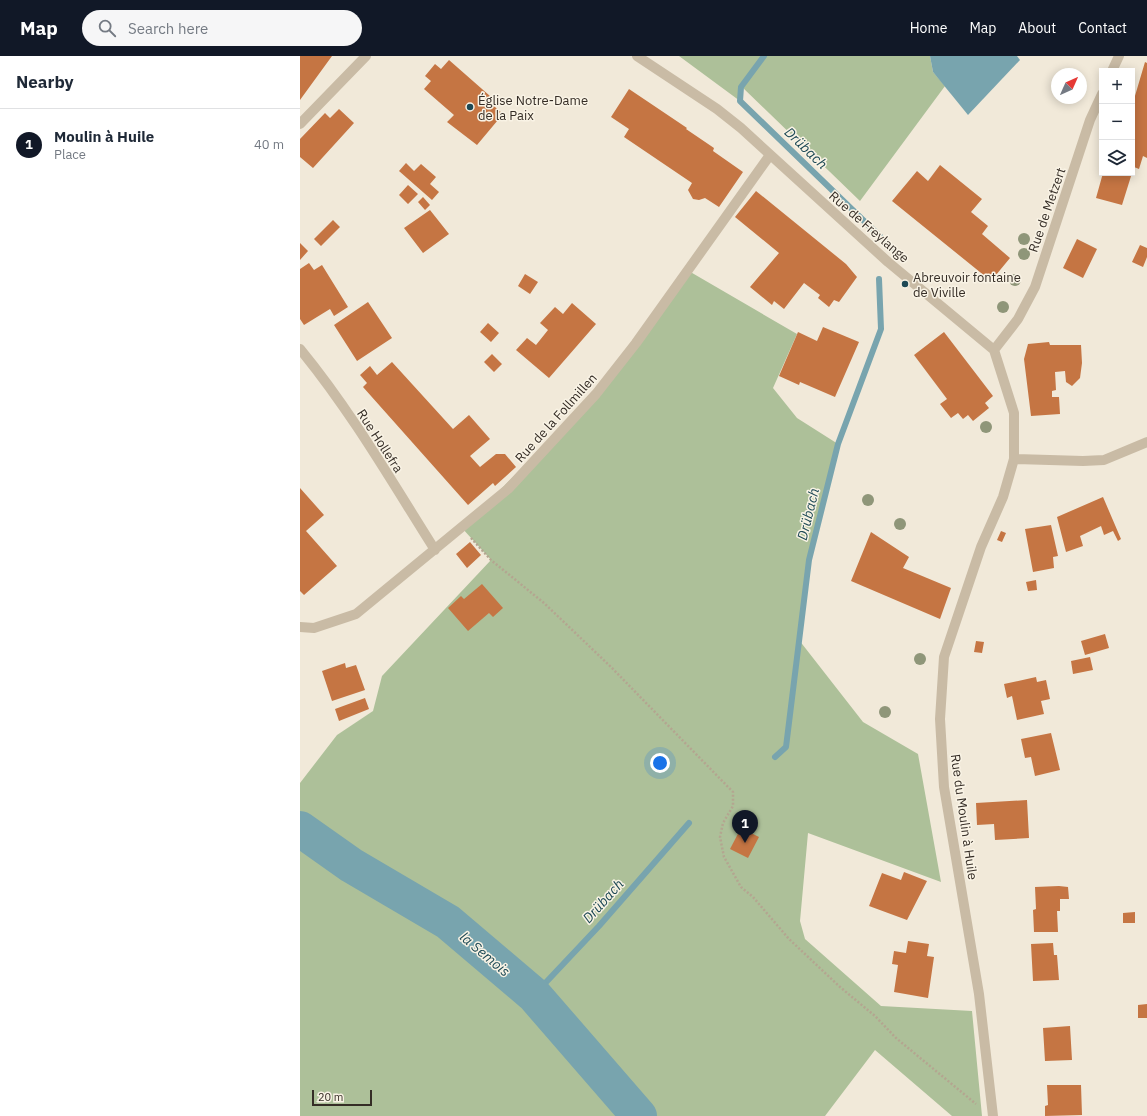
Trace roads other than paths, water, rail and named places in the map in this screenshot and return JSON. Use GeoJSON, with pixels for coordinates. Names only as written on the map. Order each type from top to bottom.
{"type":"FeatureCollection","features":[{"type":"Feature","properties":{"kind":"street"},"geometry":{"type":"LineString","coordinates":[[300,124],[366,56]]}},
{"type":"Feature","properties":{"kind":"street","name":"Rue de Freylange"},"geometry":{"type":"LineString","coordinates":[[637,56],[717,108],[888,262],[994,350]]}},
{"type":"Feature","properties":{"kind":"street"},"geometry":{"type":"LineString","coordinates":[[1113,68],[1119,56]]}},
{"type":"Feature","properties":{"kind":"street","name":"Rue de Metzert"},"geometry":{"type":"LineString","coordinates":[[994,350],[1018,319],[1035,287],[1090,120],[1099,100]]}},
{"type":"Feature","properties":{"kind":"street","name":"Rue de la Follmillen"},"geometry":{"type":"LineString","coordinates":[[300,627],[314,628],[356,614],[508,489],[596,394],[636,343],[770,155]]}},
{"type":"Feature","properties":{"kind":"street","name":"Rue Hollefra"},"geometry":{"type":"LineString","coordinates":[[300,349],[316,369],[374,454],[435,550]]}},
{"type":"Feature","properties":{"kind":"street"},"geometry":{"type":"LineString","coordinates":[[994,350],[1014,413],[1014,459],[1083,462],[1104,460],[1147,442]]}},
{"type":"Feature","properties":{"kind":"street","name":"Rue du Moulin à Huile"},"geometry":{"type":"LineString","coordinates":[[993,1116],[979,994],[944,787],[940,719],[944,657],[981,547],[1003,497],[1014,459]]}},
{"type":"Feature","properties":{"kind":"water"},"geometry":{"type":"Polygon","coordinates":[[[930,56],[1017,56],[1020,60],[968,115],[933,72],[930,56]]]}},
{"type":"Feature","properties":{"kind":"waterway","name":"Drübach"},"geometry":{"type":"LineString","coordinates":[[764,56],[741,87],[740,101],[893,249]]}},
{"type":"Feature","properties":{"kind":"waterway","name":"Drübach"},"geometry":{"type":"LineString","coordinates":[[775,757],[786,747],[809,560],[838,444],[881,329],[879,279]]}},
{"type":"Feature","properties":{"kind":"waterway","name":"Drübach"},"geometry":{"type":"LineString","coordinates":[[534,995],[599,926],[689,823]]}},
{"type":"Feature","properties":{"kind":"waterway","name":"la Semois"},"geometry":{"type":"LineString","coordinates":[[300,829],[351,865],[448,922],[534,995],[639,1116]]}},
{"type":"Feature","properties":{"kind":"place","name":"Église Notre-Dame de la Paix"},"geometry":{"type":"Point","coordinates":[470,107]}},
{"type":"Feature","properties":{"kind":"place","name":"Abreuvoir fontaine de Viville"},"geometry":{"type":"Point","coordinates":[905,284]}},
{"type":"Feature","properties":{"kind":"place","name":"Moulin à Huile"},"geometry":{"type":"Point","coordinates":[745,843]}}]}
